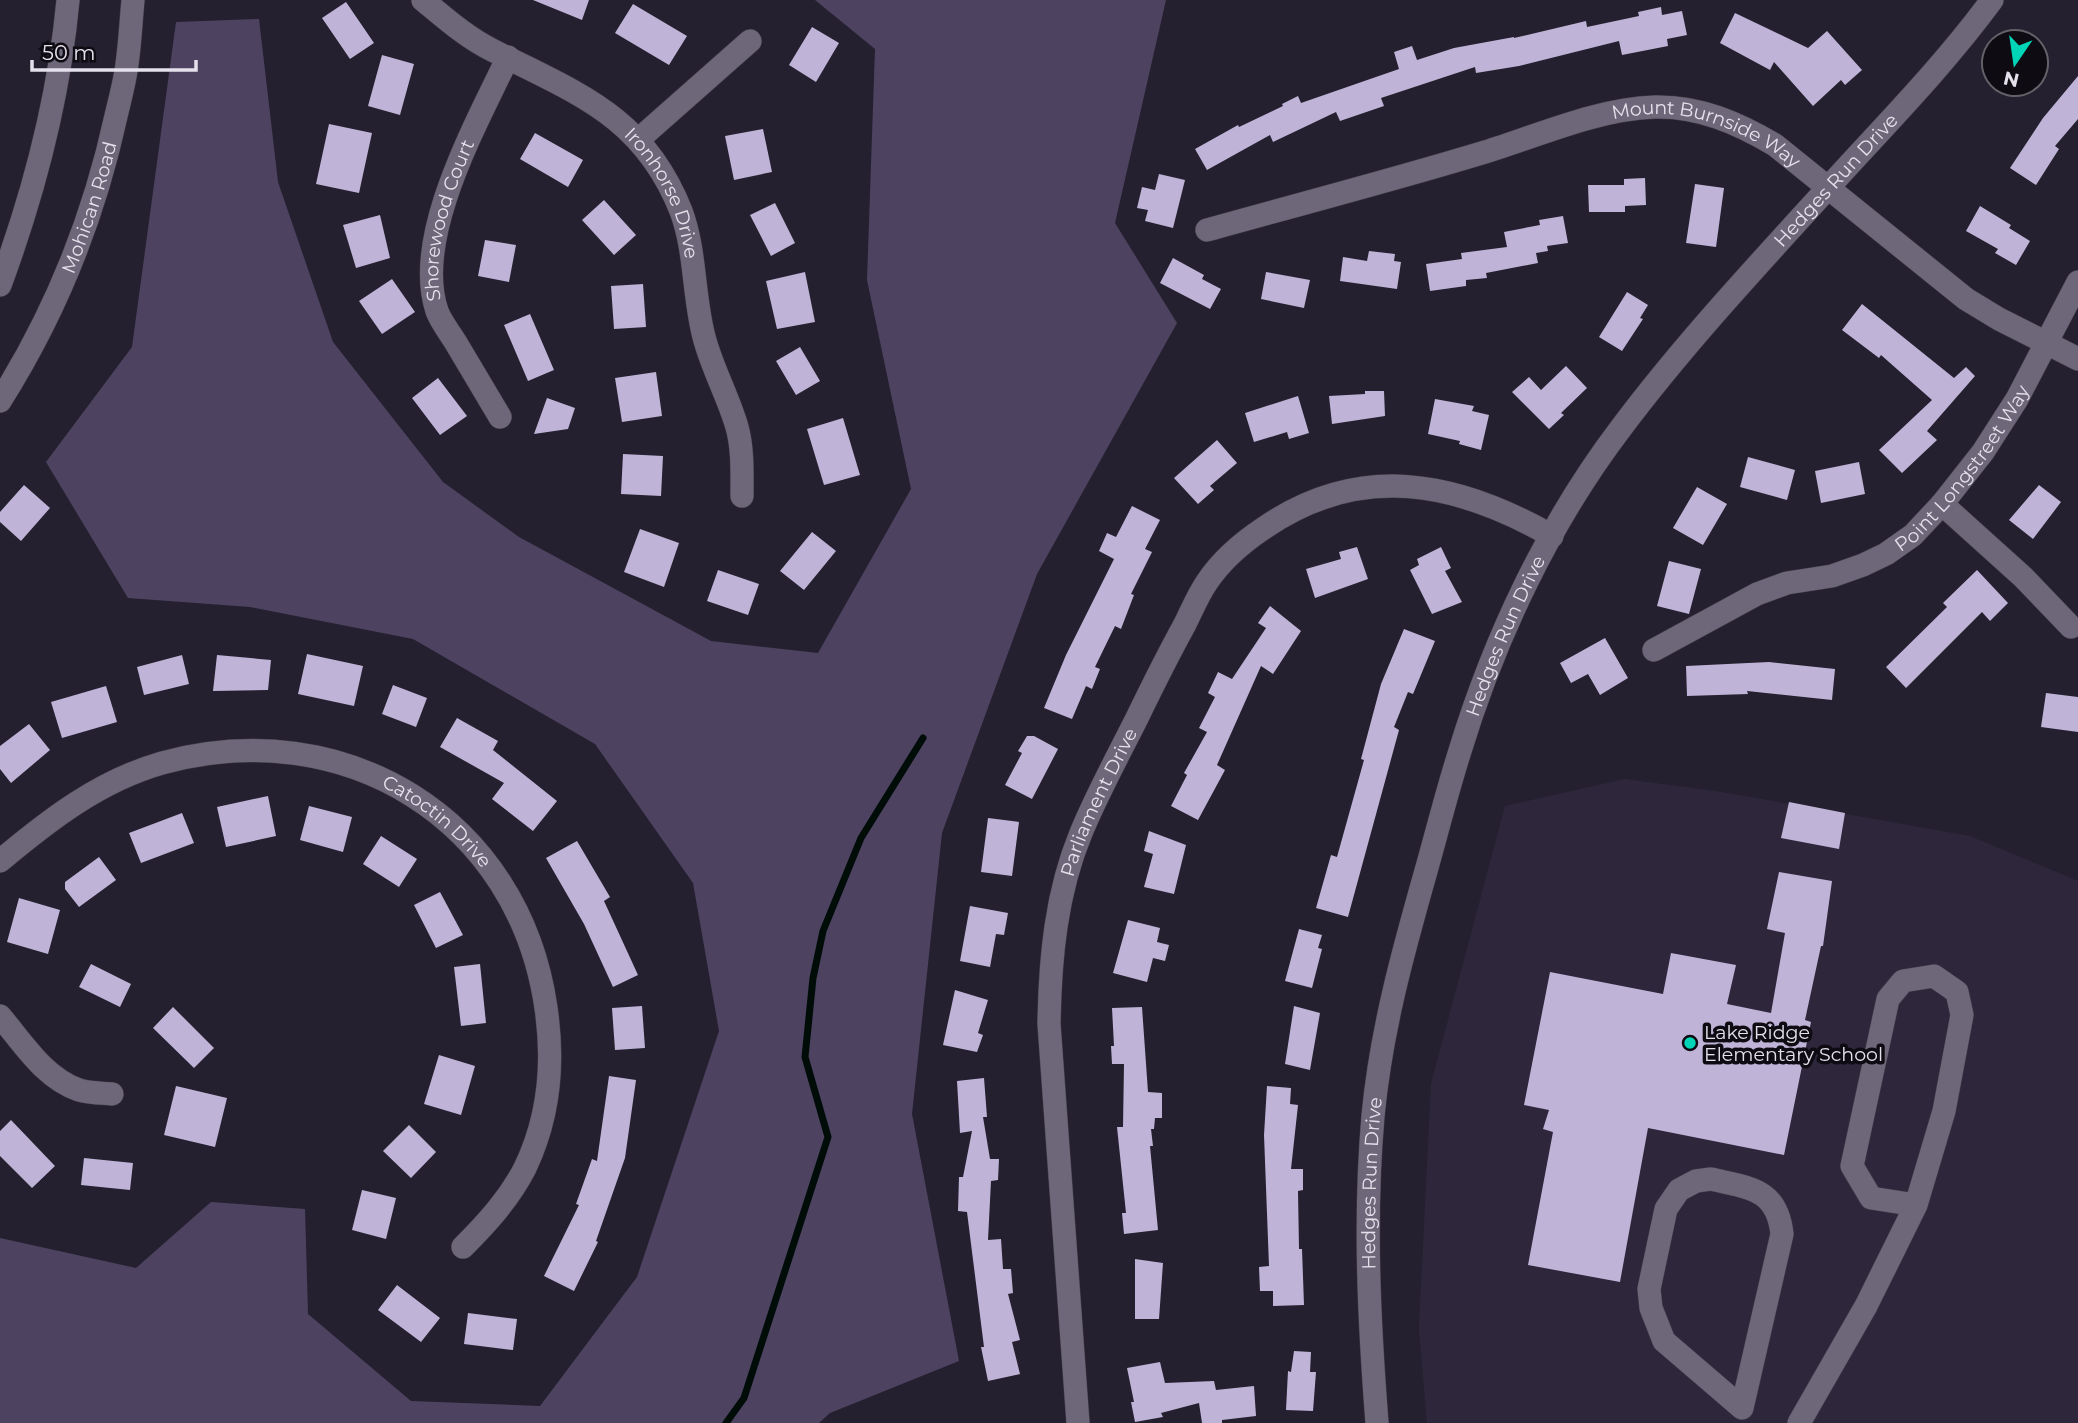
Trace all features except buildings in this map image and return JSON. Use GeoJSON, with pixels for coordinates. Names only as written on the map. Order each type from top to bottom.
{"type":"FeatureCollection","features":[{"type":"Feature","properties":{"kind":"street"},"geometry":{"type":"LineString","coordinates":[[0,285],[34,182],[52,110],[68,0]]}},
{"type":"Feature","properties":{"kind":"street","name":"Mohican Road"},"geometry":{"type":"LineString","coordinates":[[0,401],[49,315],[71,266],[93,203],[111,142],[127,65],[133,0]]}},
{"type":"Feature","properties":{"kind":"street","name":"Ironhorse Drive"},"geometry":{"type":"LineString","coordinates":[[423,0],[456,28],[491,50],[573,90],[620,122],[638,140],[671,188],[682,214],[693,254],[696,295],[704,336],[713,368],[737,428],[743,465],[742,496]]}},
{"type":"Feature","properties":{"kind":"street","name":"Hedges Run Drive"},"geometry":{"type":"LineString","coordinates":[[1377,1423],[1367,1282],[1367,1198],[1373,1114],[1384,1030],[1398,970],[1459,752],[1489,670],[1518,603],[1552,536],[1588,475],[1628,419],[1688,343],[1950,55],[1992,0]]}},
{"type":"Feature","properties":{"kind":"street"},"geometry":{"type":"LineString","coordinates":[[638,140],[750,41]]}},
{"type":"Feature","properties":{"kind":"street","name":"Shorewood Court"},"geometry":{"type":"LineString","coordinates":[[500,417],[437,311],[431,271],[438,223],[451,185],[470,136],[508,57]]}},
{"type":"Feature","properties":{"kind":"street","name":"Mount Burnside Way"},"geometry":{"type":"LineString","coordinates":[[1207,230],[1444,163],[1617,110],[1657,107],[1684,109],[1716,116],[1747,128],[1775,145],[1966,299],[2078,359]]}},
{"type":"Feature","properties":{"kind":"street","name":"Point Longstreet Way"},"geometry":{"type":"LineString","coordinates":[[1654,650],[1756,594],[1787,583],[1832,576],[1875,560],[1913,535],[1942,504],[1983,452],[2017,399],[2078,282]]}},
{"type":"Feature","properties":{"kind":"street","name":"Parliament Drive"},"geometry":{"type":"LineString","coordinates":[[1078,1423],[1049,1024],[1050,973],[1056,922],[1081,833],[1156,679],[1208,581],[1238,548],[1276,520],[1294,509],[1327,496],[1355,489],[1404,485],[1445,491],[1485,503],[1523,519],[1552,536]]}},
{"type":"Feature","properties":{"kind":"street"},"geometry":{"type":"LineString","coordinates":[[1942,504],[2023,577],[2071,627]]}},
{"type":"Feature","properties":{"kind":"street","name":"Catoctin Drive"},"geometry":{"type":"LineString","coordinates":[[0,861],[76,802],[120,778],[201,754],[246,750],[282,751],[327,757],[386,780],[420,800],[451,825],[479,853],[502,885],[518,914],[544,993],[549,1054],[547,1099],[538,1134],[525,1167],[501,1206],[463,1247]]}},
{"type":"Feature","properties":{"kind":"street"},"geometry":{"type":"LineString","coordinates":[[1799,1423],[1866,1306],[1916,1205],[1944,1111],[1962,1015],[1957,992],[1934,976],[1903,981],[1888,999],[1852,1166],[1871,1198],[1916,1205]]}},
{"type":"Feature","properties":{"kind":"street"},"geometry":{"type":"LineString","coordinates":[[0,1016],[45,1069],[62,1083],[82,1091],[112,1094]]}},
{"type":"Feature","properties":{"kind":"street"},"geometry":{"type":"LineString","coordinates":[[1712,1179],[1757,1190],[1773,1204],[1780,1218],[1782,1234],[1739,1415],[1664,1341],[1651,1308],[1649,1289],[1666,1209],[1679,1191],[1696,1181],[1712,1179]]}},
{"type":"Feature","properties":{"kind":"shaded area"},"geometry":{"type":"Polygon","coordinates":[[[815,0],[1166,0],[1115,223],[1177,323],[1037,574],[942,833],[912,1114],[959,1361],[830,1413],[819,1423],[0,1423],[0,1238],[136,1268],[211,1202],[305,1209],[308,1314],[411,1401],[540,1406],[637,1277],[719,1031],[693,883],[595,744],[413,639],[250,607],[128,598],[46,462],[132,347],[176,22],[259,19],[278,182],[333,342],[443,482],[519,537],[711,641],[818,653],[911,489],[867,280],[875,49],[815,0]]]}},
{"type":"Feature","properties":{"kind":"shaded area"},"geometry":{"type":"Polygon","coordinates":[[[1625,779],[1722,792],[1970,836],[2078,881],[2078,1423],[1427,1423],[1419,1328],[1431,1084],[1505,806],[1625,779]]]}},
{"type":"Feature","properties":{"kind":"waterway"},"geometry":{"type":"LineString","coordinates":[[726,1423],[744,1398],[828,1137],[805,1057],[813,978],[823,931],[861,838],[923,738]]}},
{"type":"Feature","properties":{"kind":"place","name":"Lake Ridge Elementary School"},"geometry":{"type":"Point","coordinates":[1690,1043]}}]}
